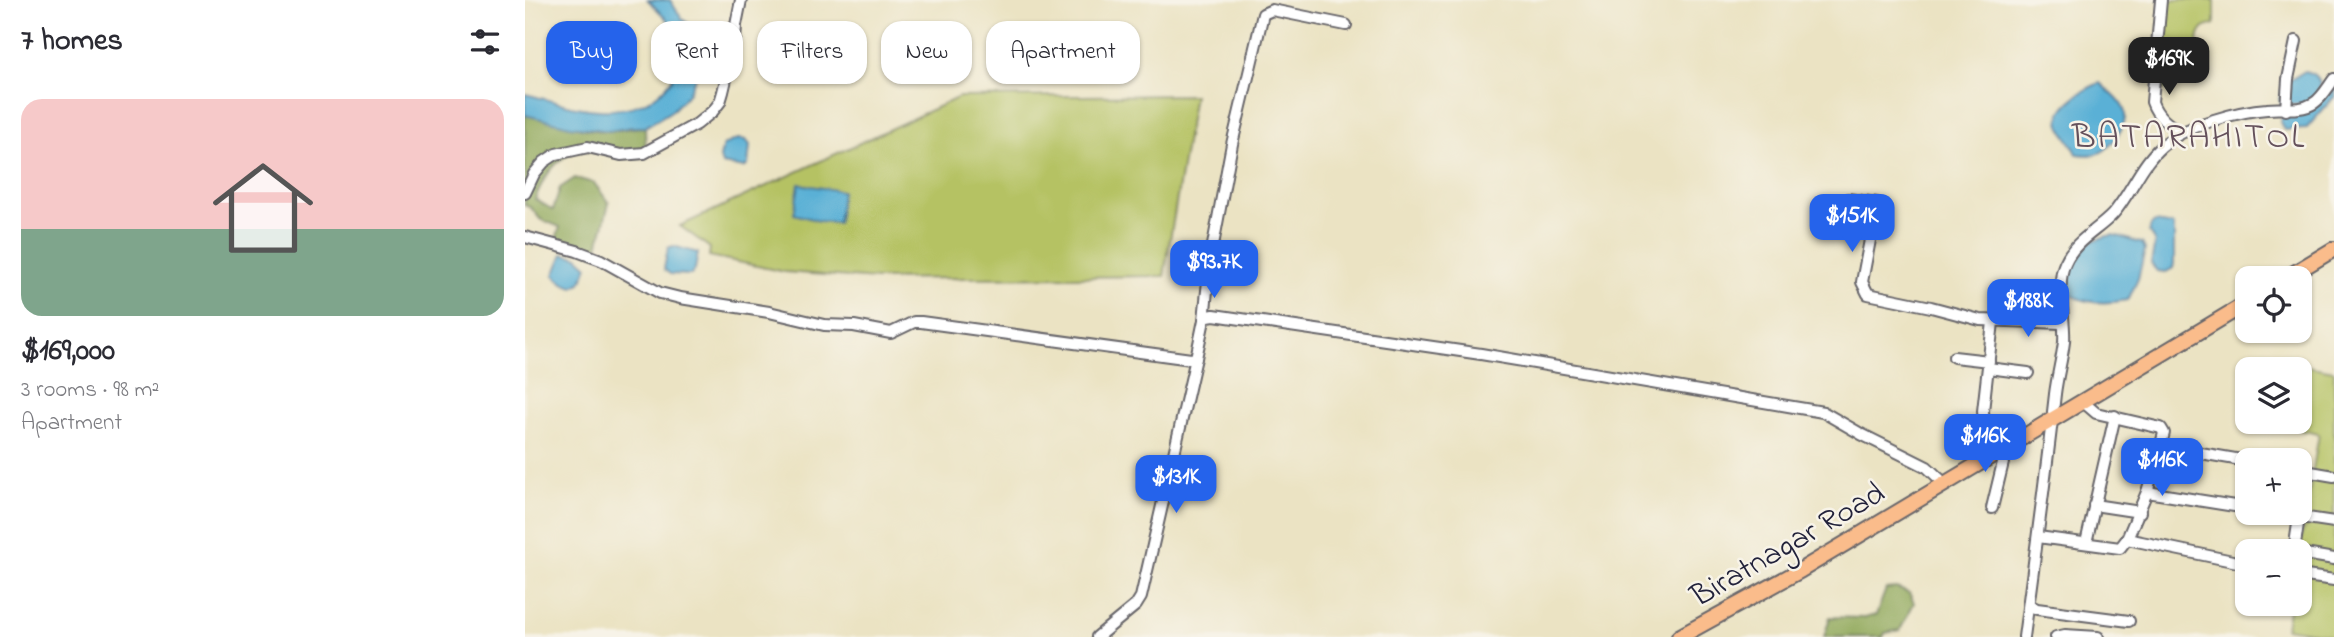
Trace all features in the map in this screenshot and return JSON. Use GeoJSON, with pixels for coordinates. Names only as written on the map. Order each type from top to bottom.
{"type":"FeatureCollection","features":[{"type":"Feature","properties":{"kind":"main road"},"geometry":{"type":"LineString","coordinates":[[2305,266],[2334,248]]}},
{"type":"Feature","properties":{"kind":"main road","name":"Biratnagar Road"},"geometry":{"type":"LineString","coordinates":[[1679,637],[1801,570],[2235,310]]}},
{"type":"Feature","properties":{"kind":"street"},"geometry":{"type":"LineString","coordinates":[[525,192],[534,174],[544,162],[556,154],[587,147],[621,155],[644,153],[697,124],[713,111],[720,103],[723,92],[741,0]]}},
{"type":"Feature","properties":{"kind":"street"},"geometry":{"type":"LineString","coordinates":[[2161,0],[2152,102],[2167,122],[2182,132]]}},
{"type":"Feature","properties":{"kind":"street"},"geometry":{"type":"LineString","coordinates":[[1097,637],[1136,605],[1141,597],[1204,320],[1210,261],[1232,144],[1263,14],[1272,10],[1346,25]]}},
{"type":"Feature","properties":{"kind":"street"},"geometry":{"type":"LineString","coordinates":[[2286,110],[2288,79],[2297,41]]}},
{"type":"Feature","properties":{"kind":"street"},"geometry":{"type":"LineString","coordinates":[[2032,637],[2024,637],[2064,339],[2063,265],[2066,259],[2084,237],[2118,208],[2158,149],[2182,132],[2201,124],[2267,108],[2286,110],[2315,103],[2334,79]]}},
{"type":"Feature","properties":{"kind":"street"},"geometry":{"type":"LineString","coordinates":[[1848,199],[1877,203],[1862,282],[1868,294],[1993,321],[2062,323]]}},
{"type":"Feature","properties":{"kind":"street"},"geometry":{"type":"LineString","coordinates":[[525,237],[601,260],[660,293],[708,304],[786,315],[824,325],[854,326],[891,333],[921,322],[1179,358],[1196,358]]}},
{"type":"Feature","properties":{"kind":"street"},"geometry":{"type":"LineString","coordinates":[[1204,320],[1214,315],[1481,354],[1809,408],[1823,412],[1927,467],[1945,484]]}},
{"type":"Feature","properties":{"kind":"street"},"geometry":{"type":"LineString","coordinates":[[1987,458],[1983,411],[1993,321]]}},
{"type":"Feature","properties":{"kind":"street"},"geometry":{"type":"LineString","coordinates":[[1954,357],[2028,373]]}},
{"type":"Feature","properties":{"kind":"street"},"geometry":{"type":"LineString","coordinates":[[2038,537],[2120,548],[2127,539],[2147,492],[2164,433],[2161,428],[2097,413],[2082,401]]}},
{"type":"Feature","properties":{"kind":"street"},"geometry":{"type":"LineString","coordinates":[[2086,543],[2115,416]]}},
{"type":"Feature","properties":{"kind":"street"},"geometry":{"type":"LineString","coordinates":[[2161,444],[2235,459]]}},
{"type":"Feature","properties":{"kind":"street"},"geometry":{"type":"LineString","coordinates":[[1992,508],[2007,446]]}},
{"type":"Feature","properties":{"kind":"street"},"geometry":{"type":"LineString","coordinates":[[2312,472],[2334,476]]}},
{"type":"Feature","properties":{"kind":"street"},"geometry":{"type":"LineString","coordinates":[[2147,492],[2235,506]]}},
{"type":"Feature","properties":{"kind":"street"},"geometry":{"type":"LineString","coordinates":[[2094,505],[2140,512]]}},
{"type":"Feature","properties":{"kind":"street"},"geometry":{"type":"LineString","coordinates":[[2312,519],[2334,522]]}},
{"type":"Feature","properties":{"kind":"street"},"geometry":{"type":"LineString","coordinates":[[2127,539],[2235,562]]}},
{"type":"Feature","properties":{"kind":"street"},"geometry":{"type":"LineString","coordinates":[[2312,555],[2334,559]]}},
{"type":"Feature","properties":{"kind":"street"},"geometry":{"type":"LineString","coordinates":[[2312,577],[2334,580]]}},
{"type":"Feature","properties":{"kind":"street"},"geometry":{"type":"LineString","coordinates":[[2029,605],[2037,609],[2129,621]]}},
{"type":"Feature","properties":{"kind":"street"},"geometry":{"type":"LineString","coordinates":[[2056,637],[2098,637]]}},
{"type":"Feature","properties":{"kind":"green space"},"geometry":{"type":"Polygon","coordinates":[[[2165,0],[2215,0],[2215,24],[2204,28],[2199,35],[2199,64],[2190,81],[2177,87],[2157,89],[2165,0]]]}},
{"type":"Feature","properties":{"kind":"green space"},"geometry":{"type":"Polygon","coordinates":[[[1194,95],[1164,276],[876,279],[785,272],[709,256],[710,248],[680,226],[959,97],[1194,95]]]}},
{"type":"Feature","properties":{"kind":"green space"},"geometry":{"type":"Polygon","coordinates":[[[525,115],[596,130],[645,127],[646,158],[592,151],[572,153],[549,172],[535,199],[553,210],[560,188],[575,178],[594,183],[609,203],[596,255],[555,242],[560,227],[540,219],[525,205],[525,115]]]}},
{"type":"Feature","properties":{"kind":"green space"},"geometry":{"type":"Polygon","coordinates":[[[2312,367],[2334,371],[2334,636],[2286,628],[2288,616],[2312,616],[2312,539],[2301,539],[2303,525],[2312,525],[2312,475],[2319,434],[2312,433],[2312,367]]]}},
{"type":"Feature","properties":{"kind":"green space"},"geometry":{"type":"Polygon","coordinates":[[[1896,588],[1909,593],[1914,603],[1900,630],[1885,633],[1883,637],[1824,637],[1830,617],[1864,618],[1876,615],[1886,589],[1896,588]]]}},
{"type":"Feature","properties":{"kind":"water"},"geometry":{"type":"Polygon","coordinates":[[[648,0],[670,0],[685,21],[668,21],[648,0]]]}},
{"type":"Feature","properties":{"kind":"water"},"geometry":{"type":"Polygon","coordinates":[[[2305,71],[2319,81],[2317,94],[2309,103],[2282,105],[2279,99],[2284,84],[2305,71]]]}},
{"type":"Feature","properties":{"kind":"water"},"geometry":{"type":"Polygon","coordinates":[[[2100,83],[2121,104],[2125,118],[2121,130],[2104,151],[2094,155],[2077,154],[2060,125],[2059,118],[2073,99],[2100,83]]]}},
{"type":"Feature","properties":{"kind":"water"},"geometry":{"type":"Polygon","coordinates":[[[668,84],[693,84],[688,94],[673,110],[645,127],[610,131],[570,126],[525,115],[525,94],[578,107],[611,110],[645,102],[668,84]]]}},
{"type":"Feature","properties":{"kind":"water"},"geometry":{"type":"Polygon","coordinates":[[[2334,87],[2334,97],[2306,129],[2284,130],[2280,122],[2283,116],[2306,113],[2334,87]]]}},
{"type":"Feature","properties":{"kind":"water"},"geometry":{"type":"Polygon","coordinates":[[[738,139],[746,140],[750,145],[748,165],[744,168],[722,164],[720,158],[723,145],[738,139]]]}},
{"type":"Feature","properties":{"kind":"water"},"geometry":{"type":"Polygon","coordinates":[[[799,184],[842,191],[838,223],[794,214],[799,184]]]}},
{"type":"Feature","properties":{"kind":"water"},"geometry":{"type":"Polygon","coordinates":[[[2155,222],[2174,225],[2174,263],[2173,268],[2166,272],[2157,271],[2151,264],[2155,242],[2149,232],[2155,222]]]}},
{"type":"Feature","properties":{"kind":"water"},"geometry":{"type":"Polygon","coordinates":[[[2112,235],[2142,243],[2145,249],[2138,279],[2128,300],[2095,302],[2065,291],[2069,268],[2077,252],[2090,242],[2112,235]]]}},
{"type":"Feature","properties":{"kind":"water"},"geometry":{"type":"Polygon","coordinates":[[[673,246],[698,253],[691,275],[670,274],[664,269],[668,248],[673,246]]]}},
{"type":"Feature","properties":{"kind":"water"},"geometry":{"type":"Polygon","coordinates":[[[563,254],[578,257],[588,266],[581,283],[573,287],[554,275],[563,254]]]}},
{"type":"Feature","properties":{"kind":"district","name":"BATARAHITOL"},"geometry":{"type":"Point","coordinates":[2189,135]}}]}
